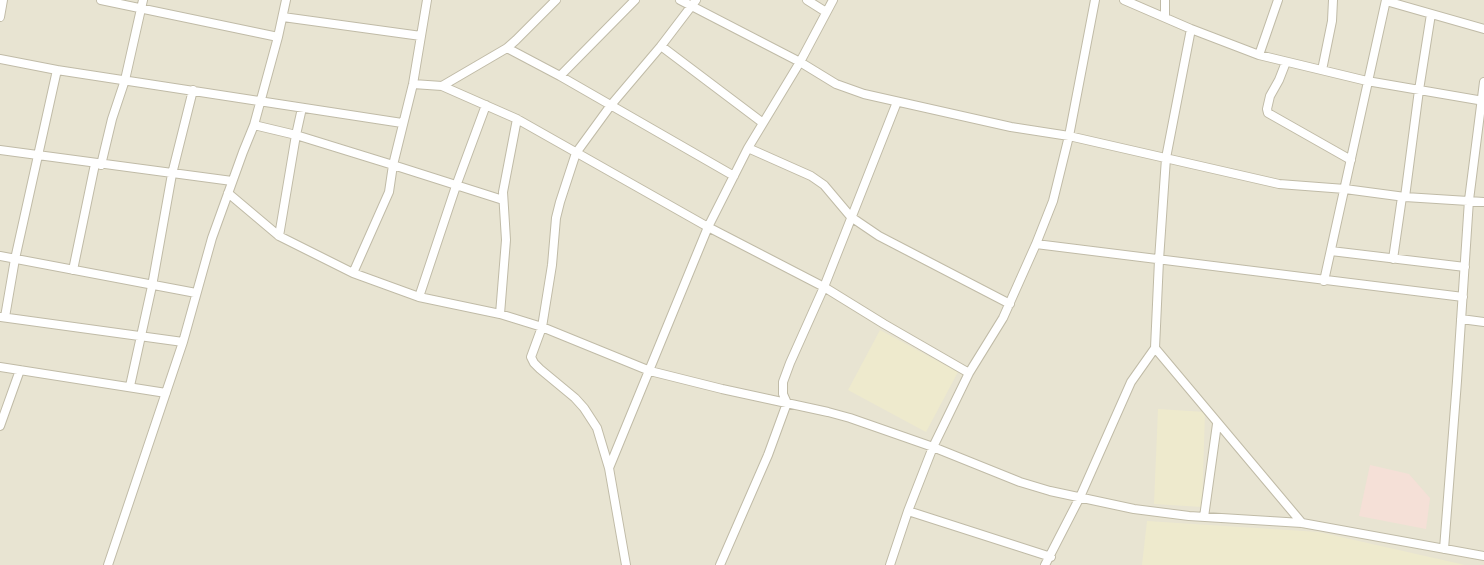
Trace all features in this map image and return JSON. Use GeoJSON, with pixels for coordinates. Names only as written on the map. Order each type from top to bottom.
{"type":"FeatureCollection","features":[{"type":"Feature","properties":{"kind":"street"},"geometry":{"type":"LineString","coordinates":[[0,17],[3,0]]}},
{"type":"Feature","properties":{"kind":"street"},"geometry":{"type":"LineString","coordinates":[[102,0],[278,37]]}},
{"type":"Feature","properties":{"kind":"street"},"geometry":{"type":"LineString","coordinates":[[73,270],[98,164],[125,80],[142,0]]}},
{"type":"Feature","properties":{"kind":"street"},"geometry":{"type":"LineString","coordinates":[[108,565],[183,342],[212,238],[254,125],[278,37],[286,0]]}},
{"type":"Feature","properties":{"kind":"street"},"geometry":{"type":"LineString","coordinates":[[353,273],[389,192],[402,123],[413,84],[427,0]]}},
{"type":"Feature","properties":{"kind":"street"},"geometry":{"type":"LineString","coordinates":[[442,86],[507,48],[556,0]]}},
{"type":"Feature","properties":{"kind":"street"},"geometry":{"type":"LineString","coordinates":[[560,76],[635,0]]}},
{"type":"Feature","properties":{"kind":"street"},"geometry":{"type":"LineString","coordinates":[[680,0],[694,3],[800,62],[836,84],[864,94],[1011,127],[1069,136],[1279,184],[1345,189],[1404,197],[1484,202]]}},
{"type":"Feature","properties":{"kind":"street"},"geometry":{"type":"LineString","coordinates":[[807,0],[826,12]]}},
{"type":"Feature","properties":{"kind":"street"},"geometry":{"type":"LineString","coordinates":[[609,468],[708,228],[748,148],[800,62],[833,0]]}},
{"type":"Feature","properties":{"kind":"street"},"geometry":{"type":"LineString","coordinates":[[890,565],[932,447],[970,373],[1010,304],[1053,201],[1069,136],[1095,0]]}},
{"type":"Feature","properties":{"kind":"street"},"geometry":{"type":"LineString","coordinates":[[1124,0],[1259,56],[1367,81],[1483,100]]}},
{"type":"Feature","properties":{"kind":"street"},"geometry":{"type":"LineString","coordinates":[[1165,0],[1165,16]]}},
{"type":"Feature","properties":{"kind":"street"},"geometry":{"type":"LineString","coordinates":[[1259,56],[1278,0]]}},
{"type":"Feature","properties":{"kind":"street"},"geometry":{"type":"LineString","coordinates":[[1322,70],[1332,20],[1333,0]]}},
{"type":"Feature","properties":{"kind":"street"},"geometry":{"type":"LineString","coordinates":[[1324,280],[1386,1],[1484,29]]}},
{"type":"Feature","properties":{"kind":"street"},"geometry":{"type":"LineString","coordinates":[[626,565],[609,468],[597,428],[584,408],[534,363],[531,357],[542,327],[552,265],[556,218],[576,152],[610,105],[661,46],[694,3]]}},
{"type":"Feature","properties":{"kind":"street"},"geometry":{"type":"LineString","coordinates":[[1393,258],[1404,197],[1431,14]]}},
{"type":"Feature","properties":{"kind":"street"},"geometry":{"type":"LineString","coordinates":[[283,17],[421,36]]}},
{"type":"Feature","properties":{"kind":"street"},"geometry":{"type":"LineString","coordinates":[[1046,565],[1080,497],[1131,382],[1155,348],[1166,158],[1191,29]]}},
{"type":"Feature","properties":{"kind":"street"},"geometry":{"type":"LineString","coordinates":[[661,46],[763,123]]}},
{"type":"Feature","properties":{"kind":"street"},"geometry":{"type":"LineString","coordinates":[[507,48],[560,76],[734,176]]}},
{"type":"Feature","properties":{"kind":"street"},"geometry":{"type":"LineString","coordinates":[[0,60],[402,123]]}},
{"type":"Feature","properties":{"kind":"street"},"geometry":{"type":"LineString","coordinates":[[1286,62],[1280,80],[1270,96],[1267,109],[1268,113],[1351,160]]}},
{"type":"Feature","properties":{"kind":"street"},"geometry":{"type":"LineString","coordinates":[[57,70],[3,317],[183,342]]}},
{"type":"Feature","properties":{"kind":"street"},"geometry":{"type":"LineString","coordinates":[[1444,549],[1469,200],[1483,100],[1484,82]]}},
{"type":"Feature","properties":{"kind":"street"},"geometry":{"type":"LineString","coordinates":[[413,84],[442,86],[486,104],[517,119],[708,228],[824,287],[884,324],[970,373]]}},
{"type":"Feature","properties":{"kind":"street"},"geometry":{"type":"LineString","coordinates":[[130,386],[152,286],[172,174],[194,90]]}},
{"type":"Feature","properties":{"kind":"street"},"geometry":{"type":"LineString","coordinates":[[720,565],[768,455],[787,403],[783,394],[783,382],[790,363],[824,287],[897,102]]}},
{"type":"Feature","properties":{"kind":"street"},"geometry":{"type":"LineString","coordinates":[[419,297],[456,186],[486,104]]}},
{"type":"Feature","properties":{"kind":"street"},"geometry":{"type":"LineString","coordinates":[[279,236],[302,108]]}},
{"type":"Feature","properties":{"kind":"street"},"geometry":{"type":"LineString","coordinates":[[500,314],[506,240],[503,192],[517,119]]}},
{"type":"Feature","properties":{"kind":"street"},"geometry":{"type":"LineString","coordinates":[[254,125],[296,135],[503,200]]}},
{"type":"Feature","properties":{"kind":"street"},"geometry":{"type":"LineString","coordinates":[[748,148],[815,179],[824,185],[851,217],[879,236],[1010,304]]}},
{"type":"Feature","properties":{"kind":"street"},"geometry":{"type":"LineString","coordinates":[[0,150],[232,181]]}},
{"type":"Feature","properties":{"kind":"street"},"geometry":{"type":"LineString","coordinates":[[228,193],[279,236],[353,273],[419,297],[500,314],[542,327],[650,371],[850,418],[932,447],[1020,482],[1050,492],[1134,509],[1204,517],[1302,523],[1484,556]]}},
{"type":"Feature","properties":{"kind":"street"},"geometry":{"type":"LineString","coordinates":[[1036,244],[1462,297]]}},
{"type":"Feature","properties":{"kind":"street"},"geometry":{"type":"LineString","coordinates":[[1331,251],[1464,267]]}},
{"type":"Feature","properties":{"kind":"street"},"geometry":{"type":"LineString","coordinates":[[0,256],[196,294]]}},
{"type":"Feature","properties":{"kind":"street"},"geometry":{"type":"LineString","coordinates":[[1461,319],[1484,322]]}},
{"type":"Feature","properties":{"kind":"street"},"geometry":{"type":"LineString","coordinates":[[1155,348],[1302,523]]}},
{"type":"Feature","properties":{"kind":"street"},"geometry":{"type":"LineString","coordinates":[[0,367],[166,392]]}},
{"type":"Feature","properties":{"kind":"street"},"geometry":{"type":"LineString","coordinates":[[0,426],[20,370]]}},
{"type":"Feature","properties":{"kind":"street"},"geometry":{"type":"LineString","coordinates":[[1204,517],[1218,424]]}},
{"type":"Feature","properties":{"kind":"street"},"geometry":{"type":"LineString","coordinates":[[908,511],[1050,557]]}},
{"type":"Feature","properties":{"kind":"shaded area"},"geometry":{"type":"Polygon","coordinates":[[[0,0],[1484,0],[1484,565],[0,565],[0,0]]]}},
{"type":"Feature","properties":{"kind":"shaded area"},"geometry":{"type":"Polygon","coordinates":[[[880,330],[958,372],[926,432],[848,390],[880,330]]]}},
{"type":"Feature","properties":{"kind":"shaded area"},"geometry":{"type":"Polygon","coordinates":[[[1158,409],[1205,412],[1202,507],[1154,504],[1158,409]]]}},
{"type":"Feature","properties":{"kind":"shaded area"},"geometry":{"type":"Polygon","coordinates":[[[1370,465],[1409,474],[1430,498],[1426,529],[1359,516],[1370,465]]]}},
{"type":"Feature","properties":{"kind":"shaded area"},"geometry":{"type":"Polygon","coordinates":[[[1147,521],[1319,532],[1465,565],[1142,565],[1147,521]]]}}]}
